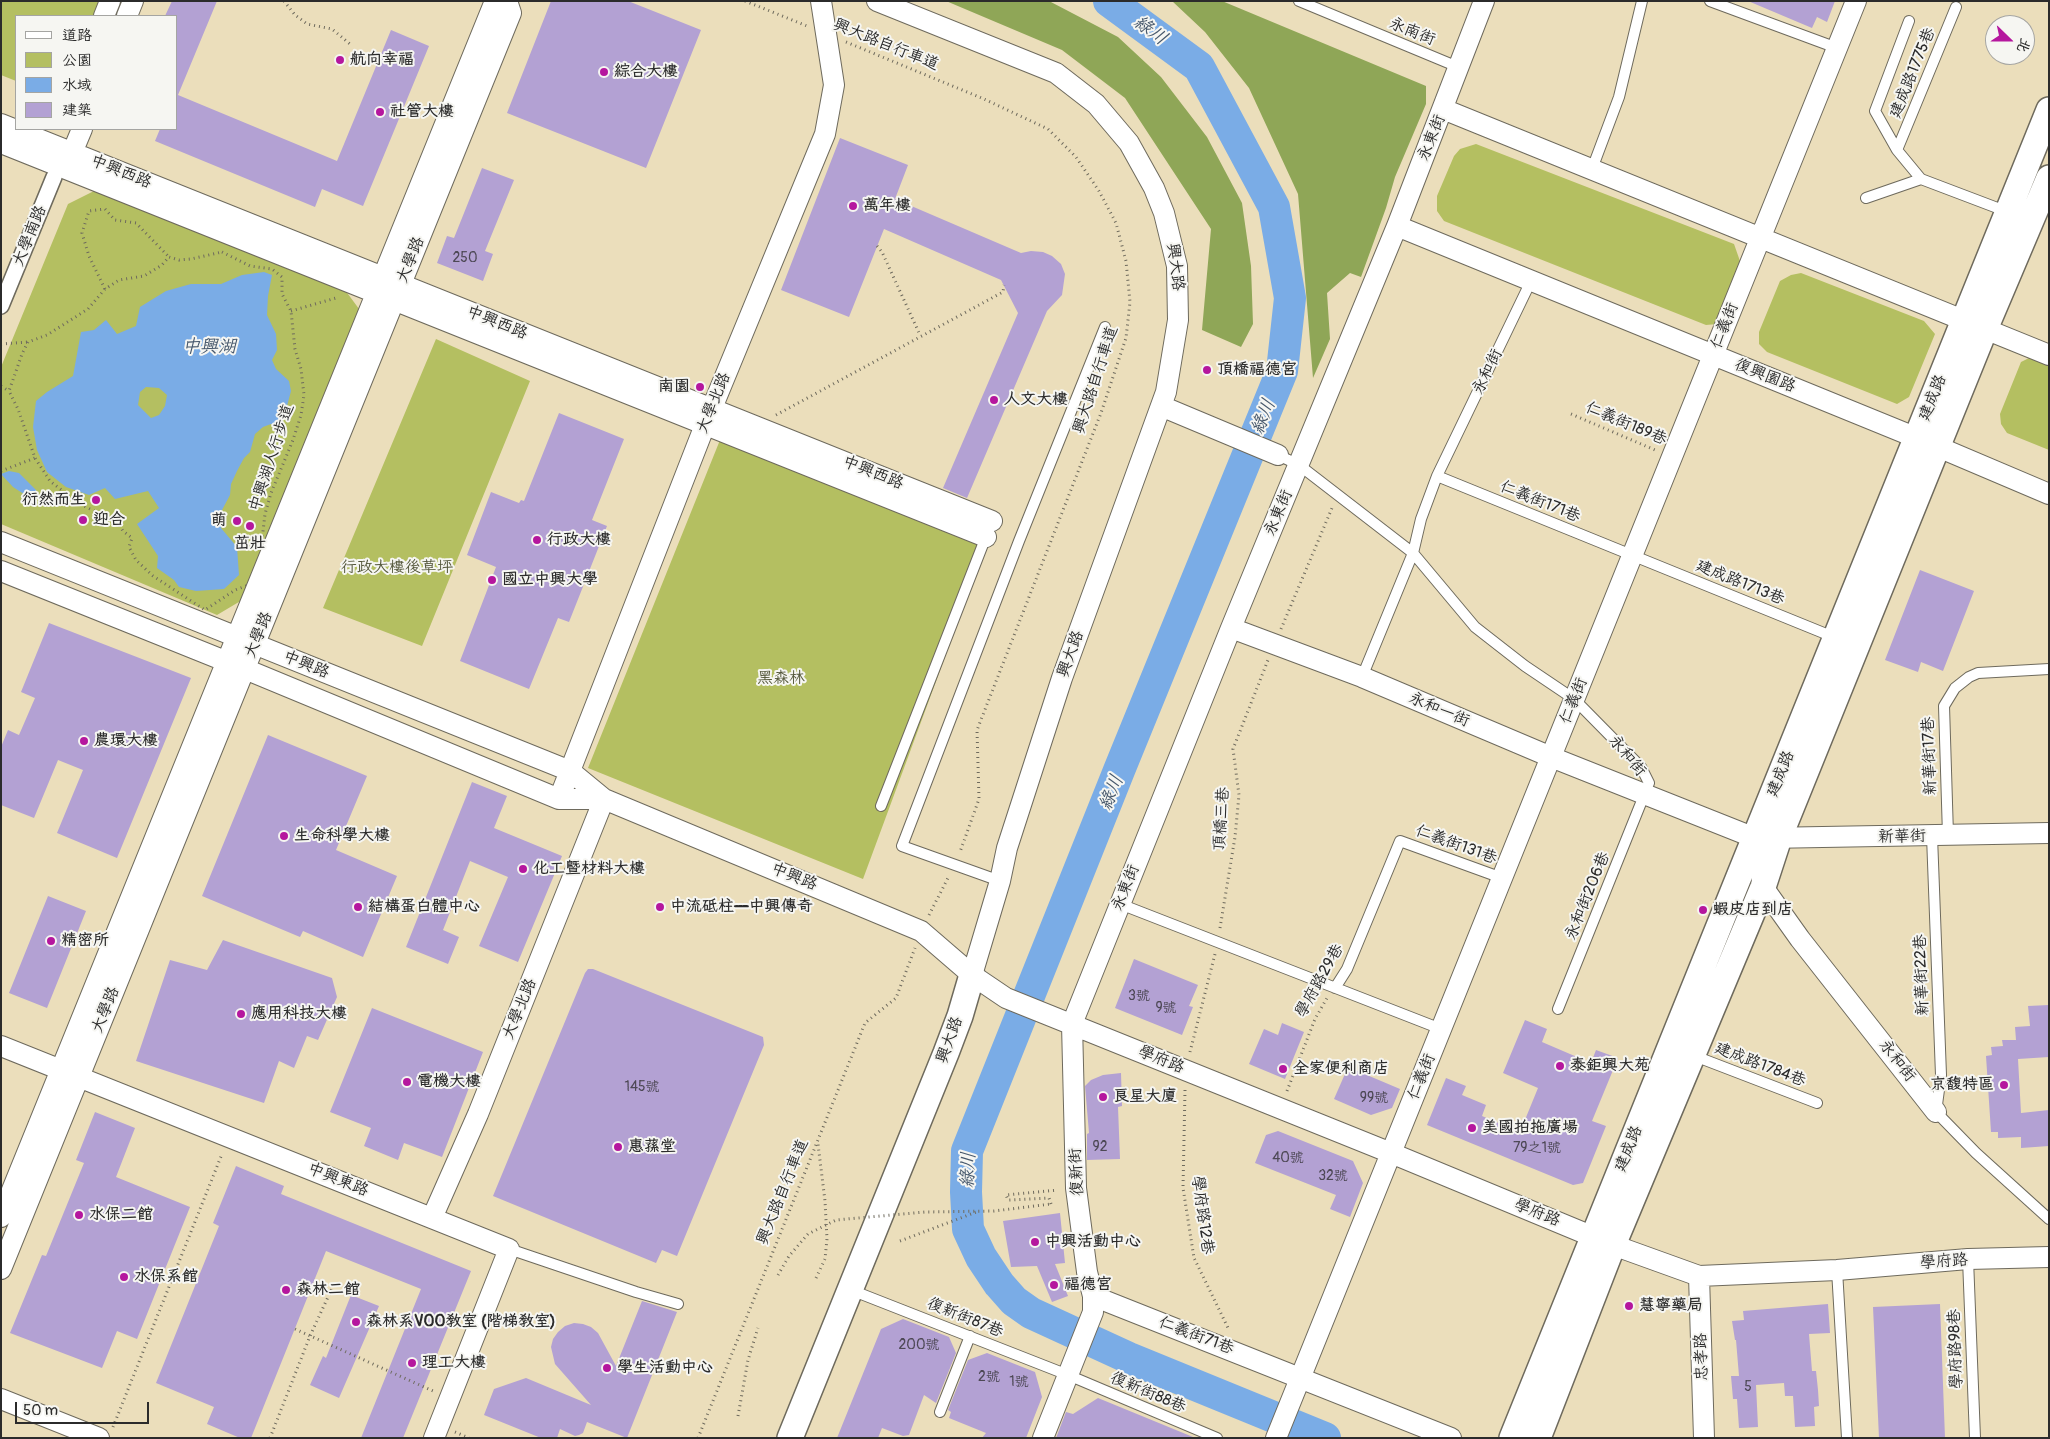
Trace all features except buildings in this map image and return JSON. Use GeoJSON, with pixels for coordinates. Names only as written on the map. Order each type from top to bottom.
{"type":"FeatureCollection","features":[{"type":"Feature","properties":{"kind":"street"},"geometry":{"type":"LineString","coordinates":[[104,15],[110,1]]}},
{"type":"Feature","properties":{"kind":"street"},"geometry":{"type":"LineString","coordinates":[[127,15],[133,1]]}},
{"type":"Feature","properties":{"kind":"street","name":"大學路"},"geometry":{"type":"LineString","coordinates":[[389,289],[495,1]]}},
{"type":"Feature","properties":{"kind":"street","name":"大學路"},"geometry":{"type":"LineString","coordinates":[[1,1268],[70,1074],[236,665],[389,289],[511,14],[507,1]]}},
{"type":"Feature","properties":{"kind":"street","name":"大學北路"},"geometry":{"type":"LineString","coordinates":[[559,800],[708,417],[825,134],[834,85],[821,1]]}},
{"type":"Feature","properties":{"kind":"street","name":"興大路"},"geometry":{"type":"LineString","coordinates":[[790,1438],[960,1016],[1008,848],[1062,678],[1162,406],[1178,320],[1177,266],[1164,214],[1154,188],[1129,143],[1096,104],[1056,73],[877,1]]}},
{"type":"Feature","properties":{"kind":"street","name":"永東街"},"geometry":{"type":"LineString","coordinates":[[1072,1024],[1231,628],[1396,226],[1484,1]]}},
{"type":"Feature","properties":{"kind":"street","name":"仁義街"},"geometry":{"type":"LineString","coordinates":[[1276,1437],[1856,1]]}},
{"type":"Feature","properties":{"kind":"street"},"geometry":{"type":"LineString","coordinates":[[1443,109],[2049,355]]}},
{"type":"Feature","properties":{"kind":"street","name":"建成路"},"geometry":{"type":"LineString","coordinates":[[1975,324],[2008,213],[2049,110]]}},
{"type":"Feature","properties":{"kind":"street","name":"中興西路"},"geometry":{"type":"LineString","coordinates":[[1,124],[15,127]]}},
{"type":"Feature","properties":{"kind":"street","name":"中興西路"},"geometry":{"type":"LineString","coordinates":[[26,130],[56,137],[61,165]]}},
{"type":"Feature","properties":{"kind":"street","name":"大學南路"},"geometry":{"type":"LineString","coordinates":[[1,306],[61,165],[81,130]]}},
{"type":"Feature","properties":{"kind":"street","name":"中興西路"},"geometry":{"type":"LineString","coordinates":[[1,143],[389,289],[989,529]]}},
{"type":"Feature","properties":{"kind":"street","name":"建成路"},"geometry":{"type":"LineString","coordinates":[[1538,1438],[1603,1240],[1975,324],[2049,178]]}},
{"type":"Feature","properties":{"kind":"street","name":"復興園路"},"geometry":{"type":"LineString","coordinates":[[1396,226],[2049,494]]}},
{"type":"Feature","properties":{"kind":"street"},"geometry":{"type":"LineString","coordinates":[[1162,406],[1278,455]]}},
{"type":"Feature","properties":{"kind":"street","name":"中興西路"},"geometry":{"type":"LineString","coordinates":[[708,417],[756,426],[989,529]]}},
{"type":"Feature","properties":{"kind":"street","name":"建成路"},"geometry":{"type":"LineString","coordinates":[[1512,1438],[1691,1055],[1763,887],[1767,838],[1836,638],[1927,443]]}},
{"type":"Feature","properties":{"kind":"street","name":"中興路"},"geometry":{"type":"LineString","coordinates":[[1,542],[570,771],[604,799],[922,931],[972,975]]}},
{"type":"Feature","properties":{"kind":"street","name":"中興路"},"geometry":{"type":"LineString","coordinates":[[1,571],[236,665],[559,800],[604,799]]}},
{"type":"Feature","properties":{"kind":"street","name":"永和一街"},"geometry":{"type":"LineString","coordinates":[[1231,628],[1362,677],[1645,795]]}},
{"type":"Feature","properties":{"kind":"street","name":"永和街"},"geometry":{"type":"LineString","coordinates":[[1645,795],[1767,838]]}},
{"type":"Feature","properties":{"kind":"street","name":"大學北路"},"geometry":{"type":"LineString","coordinates":[[432,1218],[478,1114],[604,799]]}},
{"type":"Feature","properties":{"kind":"street","name":"新華街"},"geometry":{"type":"LineString","coordinates":[[1767,838],[2049,833]]}},
{"type":"Feature","properties":{"kind":"street","name":"永和街"},"geometry":{"type":"LineString","coordinates":[[1763,887],[1800,939],[1936,1112]]}},
{"type":"Feature","properties":{"kind":"street","name":"學府路"},"geometry":{"type":"LineString","coordinates":[[972,975],[1006,998],[1603,1240],[1699,1276],[1837,1270],[1968,1259],[2049,1256]]}},
{"type":"Feature","properties":{"kind":"street","name":"復新街"},"geometry":{"type":"LineString","coordinates":[[1068,1376],[1093,1312],[1093,1296],[1087,1272],[1076,1188],[1072,1024]]}},
{"type":"Feature","properties":{"kind":"street","name":"中興東路"},"geometry":{"type":"LineString","coordinates":[[1,1046],[509,1249]]}},
{"type":"Feature","properties":{"kind":"street","name":"大學路"},"geometry":{"type":"LineString","coordinates":[[1,1217],[70,1074]]}},
{"type":"Feature","properties":{"kind":"street"},"geometry":{"type":"LineString","coordinates":[[434,1438],[509,1249]]}},
{"type":"Feature","properties":{"kind":"street","name":"忠孝路"},"geometry":{"type":"LineString","coordinates":[[1699,1276],[1704,1438]]}},
{"type":"Feature","properties":{"kind":"street","name":"仁義街71巷"},"geometry":{"type":"LineString","coordinates":[[1093,1296],[1451,1438]]}},
{"type":"Feature","properties":{"kind":"street"},"geometry":{"type":"LineString","coordinates":[[1043,1438],[1068,1376]]}},
{"type":"Feature","properties":{"kind":"street"},"geometry":{"type":"LineString","coordinates":[[1,1398],[106,1433]]}},
{"type":"Feature","properties":{"kind":"lane","name":"永南街"},"geometry":{"type":"LineString","coordinates":[[1299,1],[1458,67]]}},
{"type":"Feature","properties":{"kind":"lane"},"geometry":{"type":"LineString","coordinates":[[1592,169],[1619,97],[1642,1]]}},
{"type":"Feature","properties":{"kind":"lane"},"geometry":{"type":"LineString","coordinates":[[1710,1],[1837,48]]}},
{"type":"Feature","properties":{"kind":"lane","name":"建成路1775巷"},"geometry":{"type":"LineString","coordinates":[[1897,150],[1956,7]]}},
{"type":"Feature","properties":{"kind":"lane","name":"建成路1775巷"},"geometry":{"type":"LineString","coordinates":[[1909,21],[1874,111],[1897,150],[1921,180]]}},
{"type":"Feature","properties":{"kind":"lane"},"geometry":{"type":"LineString","coordinates":[[1866,198],[1921,180],[2008,213]]}},
{"type":"Feature","properties":{"kind":"lane","name":"永和街"},"geometry":{"type":"LineString","coordinates":[[1530,281],[1437,476],[1420,519],[1413,553],[1475,627],[1525,666],[1574,699],[1641,767],[1649,783],[1645,795]]}},
{"type":"Feature","properties":{"kind":"lane"},"geometry":{"type":"LineString","coordinates":[[1000,881],[902,846],[1023,532],[1105,327]]}},
{"type":"Feature","properties":{"kind":"lane"},"geometry":{"type":"LineString","coordinates":[[1278,455],[1299,465],[1413,553],[1362,677]]}},
{"type":"Feature","properties":{"kind":"lane","name":"仁義街171巷"},"geometry":{"type":"LineString","coordinates":[[1437,476],[1632,556]]}},
{"type":"Feature","properties":{"kind":"lane"},"geometry":{"type":"LineString","coordinates":[[881,806],[989,529]]}},
{"type":"Feature","properties":{"kind":"lane","name":"建成路1713巷"},"geometry":{"type":"LineString","coordinates":[[1632,556],[1836,638]]}},
{"type":"Feature","properties":{"kind":"lane","name":"新華街17巷"},"geometry":{"type":"LineString","coordinates":[[1940,836],[1944,706],[1955,688],[1969,677],[1978,673],[2049,670]]}},
{"type":"Feature","properties":{"kind":"lane","name":"永和街206巷"},"geometry":{"type":"LineString","coordinates":[[1558,1009],[1645,795]]}},
{"type":"Feature","properties":{"kind":"lane","name":"新華街22巷"},"geometry":{"type":"LineString","coordinates":[[1936,1112],[1941,1074],[1940,836]]}},
{"type":"Feature","properties":{"kind":"lane","name":"仁義街131巷"},"geometry":{"type":"LineString","coordinates":[[1400,841],[1502,878]]}},
{"type":"Feature","properties":{"kind":"lane","name":"學府路29巷"},"geometry":{"type":"LineString","coordinates":[[1335,988],[1347,969],[1400,841]]}},
{"type":"Feature","properties":{"kind":"lane"},"geometry":{"type":"LineString","coordinates":[[1120,904],[1441,1029]]}},
{"type":"Feature","properties":{"kind":"lane","name":"建成路1784巷"},"geometry":{"type":"LineString","coordinates":[[1691,1055],[1817,1103]]}},
{"type":"Feature","properties":{"kind":"lane","name":"永和街"},"geometry":{"type":"LineString","coordinates":[[1936,1112],[1976,1153],[2049,1219]]}},
{"type":"Feature","properties":{"kind":"lane","name":"中興東路"},"geometry":{"type":"LineString","coordinates":[[509,1249],[636,1292],[678,1304]]}},
{"type":"Feature","properties":{"kind":"lane","name":"學府路98巷"},"geometry":{"type":"LineString","coordinates":[[1968,1259],[1975,1438]]}},
{"type":"Feature","properties":{"kind":"lane"},"geometry":{"type":"LineString","coordinates":[[1837,1270],[1847,1438]]}},
{"type":"Feature","properties":{"kind":"lane","name":"復新街87巷"},"geometry":{"type":"LineString","coordinates":[[851,1290],[1068,1376]]}},
{"type":"Feature","properties":{"kind":"lane"},"geometry":{"type":"LineString","coordinates":[[940,1412],[970,1336]]}},
{"type":"Feature","properties":{"kind":"lane","name":"復新街88巷"},"geometry":{"type":"LineString","coordinates":[[1068,1376],[1217,1438]]}},
{"type":"Feature","properties":{"kind":"path"},"geometry":{"type":"LineString","coordinates":[[284,1],[295,15],[307,24],[332,28],[350,44]]}},
{"type":"Feature","properties":{"kind":"path","name":"興大路自行車道"},"geometry":{"type":"LineString","coordinates":[[746,1],[984,100],[1048,129],[1076,157],[1099,191],[1116,223],[1126,262],[1130,302],[1126,338],[1102,413],[977,730],[979,799],[955,865],[936,902]]}},
{"type":"Feature","properties":{"kind":"path"},"geometry":{"type":"LineString","coordinates":[[1,344],[28,342],[53,332],[88,309],[105,289],[119,280],[144,276],[162,266],[169,257],[136,223],[115,220],[105,209],[89,211],[82,232],[89,256],[105,289]]}},
{"type":"Feature","properties":{"kind":"path"},"geometry":{"type":"LineString","coordinates":[[877,246],[882,252],[920,336]]}},
{"type":"Feature","properties":{"kind":"path","name":"中興湖人行步道"},"geometry":{"type":"LineString","coordinates":[[9,391],[18,409],[34,458],[50,481],[78,503],[118,523],[123,531],[132,538],[129,546],[136,560],[153,576],[205,610],[236,590],[257,582],[262,570],[265,551],[262,540],[265,514],[293,440],[301,415],[304,395],[301,369],[295,349],[291,311],[282,294],[282,278],[272,269],[250,266],[222,252],[191,259],[179,260],[169,257]]}},
{"type":"Feature","properties":{"kind":"path"},"geometry":{"type":"LineString","coordinates":[[756,426],[1003,292],[1004,285]]}},
{"type":"Feature","properties":{"kind":"path"},"geometry":{"type":"LineString","coordinates":[[291,311],[342,297]]}},
{"type":"Feature","properties":{"kind":"path"},"geometry":{"type":"LineString","coordinates":[[1,386],[9,391],[28,342]]}},
{"type":"Feature","properties":{"kind":"path","name":"仁義街189巷"},"geometry":{"type":"LineString","coordinates":[[1570,414],[1672,457]]}},
{"type":"Feature","properties":{"kind":"path"},"geometry":{"type":"LineString","coordinates":[[1,471],[34,458]]}},
{"type":"Feature","properties":{"kind":"path","name":"頂橋三巷"},"geometry":{"type":"LineString","coordinates":[[1185,1070],[1218,942],[1235,836],[1239,795],[1233,749],[1274,645],[1338,495]]}},
{"type":"Feature","properties":{"kind":"path","name":"興大路自行車道"},"geometry":{"type":"LineString","coordinates":[[698,1438],[865,1023],[896,998],[907,968]]}},
{"type":"Feature","properties":{"kind":"path","name":"學府路29巷"},"geometry":{"type":"LineString","coordinates":[[1280,1108],[1315,1019],[1322,1004],[1335,988]]}},
{"type":"Feature","properties":{"kind":"path","name":"學府路12巷"},"geometry":{"type":"LineString","coordinates":[[1185,1070],[1183,1188],[1194,1258],[1240,1353]]}},
{"type":"Feature","properties":{"kind":"path"},"geometry":{"type":"LineString","coordinates":[[106,1433],[229,1137]]}},
{"type":"Feature","properties":{"kind":"path"},"geometry":{"type":"LineString","coordinates":[[816,1278],[824,1259],[827,1239],[825,1201],[817,1142]]}},
{"type":"Feature","properties":{"kind":"path"},"geometry":{"type":"LineString","coordinates":[[778,1275],[789,1256],[808,1234],[836,1220],[925,1212],[979,1211],[1051,1204],[1049,1198],[1008,1200],[1006,1195],[1076,1188]]}},
{"type":"Feature","properties":{"kind":"path"},"geometry":{"type":"LineString","coordinates":[[900,1241],[979,1211]]}},
{"type":"Feature","properties":{"kind":"path"},"geometry":{"type":"LineString","coordinates":[[270,1438],[310,1336],[334,1284]]}},
{"type":"Feature","properties":{"kind":"path"},"geometry":{"type":"LineString","coordinates":[[738,1416],[748,1360],[758,1328]]}},
{"type":"Feature","properties":{"kind":"path"},"geometry":{"type":"LineString","coordinates":[[295,1329],[450,1398]]}},
{"type":"Feature","properties":{"kind":"green space"},"geometry":{"type":"Polygon","coordinates":[[[1,1],[99,1],[93,15],[15,15],[15,81],[1,75],[1,1]]]}},
{"type":"Feature","properties":{"kind":"green space"},"geometry":{"type":"Polygon","coordinates":[[[946,1],[1049,1],[1118,37],[1161,77],[1207,137],[1242,203],[1251,266],[1253,324],[1241,347],[1202,330],[1211,229],[1125,98],[1062,50],[946,1]]]}},
{"type":"Feature","properties":{"kind":"green space"},"geometry":{"type":"Polygon","coordinates":[[[1172,1],[1222,1],[1426,86],[1426,104],[1395,177],[1361,277],[1350,273],[1327,293],[1330,339],[1313,378],[1298,194],[1249,88],[1205,32],[1172,1]]]}},
{"type":"Feature","properties":{"kind":"green space"},"geometry":{"type":"Polygon","coordinates":[[[1476,144],[1734,244],[1741,264],[1717,324],[1706,325],[1444,221],[1437,211],[1437,196],[1454,156],[1460,149],[1476,144]]]}},
{"type":"Feature","properties":{"kind":"green space"},"geometry":{"type":"Polygon","coordinates":[[[96,190],[345,290],[365,317],[254,593],[217,615],[1,524],[1,367],[68,204],[96,190]]]}},
{"type":"Feature","properties":{"kind":"green space"},"geometry":{"type":"Polygon","coordinates":[[[1801,273],[1924,321],[1935,334],[1909,397],[1897,404],[1767,352],[1759,344],[1759,332],[1780,281],[1791,275],[1801,273]]]}},
{"type":"Feature","properties":{"kind":"green space","name":"行政大樓後草坪"},"geometry":{"type":"Polygon","coordinates":[[[436,339],[530,381],[422,646],[323,608],[436,339]]]}},
{"type":"Feature","properties":{"kind":"green space"},"geometry":{"type":"Polygon","coordinates":[[[2031,357],[2049,360],[2049,450],[2007,433],[2001,424],[2000,414],[2021,362],[2031,357]]]}},
{"type":"Feature","properties":{"kind":"green space","name":"黑森林"},"geometry":{"type":"Polygon","coordinates":[[[720,440],[986,546],[863,879],[588,768],[720,440]]]}},
{"type":"Feature","properties":{"kind":"water","name":"中興湖"},"geometry":{"type":"Polygon","coordinates":[[[264,272],[272,275],[267,315],[276,334],[277,350],[272,360],[276,369],[289,381],[291,391],[282,421],[276,425],[271,424],[263,427],[255,434],[250,452],[244,458],[237,471],[231,484],[230,495],[222,510],[221,528],[237,547],[239,575],[224,589],[196,591],[179,587],[174,580],[157,568],[158,556],[137,524],[159,508],[148,491],[115,499],[105,488],[89,495],[66,487],[47,472],[37,450],[33,427],[36,401],[73,376],[81,332],[94,330],[106,320],[117,334],[136,326],[140,307],[166,291],[191,284],[221,284],[242,275],[264,272]],[[146,387],[140,392],[138,405],[151,418],[159,415],[165,406],[167,395],[159,388],[146,387]]]}},
{"type":"Feature","properties":{"kind":"water"},"geometry":{"type":"Polygon","coordinates":[[[9,471],[19,473],[36,490],[38,498],[30,498],[13,487],[1,474],[9,471]]]}},
{"type":"Feature","properties":{"kind":"waterway","name":"綠川"},"geometry":{"type":"LineString","coordinates":[[1109,1],[1199,67],[1274,207],[1290,298],[1282,371],[1120,768],[967,1151],[966,1192],[968,1229],[981,1257],[999,1284],[1014,1301],[1031,1313],[1129,1358],[1325,1438]]}},
{"type":"Feature","properties":{"kind":"place","name":"航向幸福"},"geometry":{"type":"Point","coordinates":[340,60]}},
{"type":"Feature","properties":{"kind":"place","name":"綜合大樓"},"geometry":{"type":"Point","coordinates":[604,72]}},
{"type":"Feature","properties":{"kind":"place","name":"社管大樓"},"geometry":{"type":"Point","coordinates":[380,112]}},
{"type":"Feature","properties":{"kind":"place","name":"萬年樓"},"geometry":{"type":"Point","coordinates":[853,206]}},
{"type":"Feature","properties":{"kind":"place","name":"頂橋福德宮"},"geometry":{"type":"Point","coordinates":[1207,370]}},
{"type":"Feature","properties":{"kind":"place","name":"南園"},"geometry":{"type":"Point","coordinates":[700,387]}},
{"type":"Feature","properties":{"kind":"place","name":"人文大樓"},"geometry":{"type":"Point","coordinates":[994,400]}},
{"type":"Feature","properties":{"kind":"place","name":"衍然而生"},"geometry":{"type":"Point","coordinates":[96,500]}},
{"type":"Feature","properties":{"kind":"place","name":"迎合"},"geometry":{"type":"Point","coordinates":[83,520]}},
{"type":"Feature","properties":{"kind":"place","name":"萌"},"geometry":{"type":"Point","coordinates":[237,521]}},
{"type":"Feature","properties":{"kind":"place","name":"茁壯"},"geometry":{"type":"Point","coordinates":[250,526]}},
{"type":"Feature","properties":{"kind":"place","name":"行政大樓"},"geometry":{"type":"Point","coordinates":[537,540]}},
{"type":"Feature","properties":{"kind":"place","name":"國立中興大學"},"geometry":{"type":"Point","coordinates":[492,580]}},
{"type":"Feature","properties":{"kind":"place","name":"農環大樓"},"geometry":{"type":"Point","coordinates":[84,741]}},
{"type":"Feature","properties":{"kind":"place","name":"生命科學大樓"},"geometry":{"type":"Point","coordinates":[284,836]}},
{"type":"Feature","properties":{"kind":"place","name":"化工暨材料大樓"},"geometry":{"type":"Point","coordinates":[523,869]}},
{"type":"Feature","properties":{"kind":"place","name":"結構蛋白體中心"},"geometry":{"type":"Point","coordinates":[358,907]}},
{"type":"Feature","properties":{"kind":"place","name":"中流砥柱—中興傳奇"},"geometry":{"type":"Point","coordinates":[660,907]}},
{"type":"Feature","properties":{"kind":"place","name":"蝦皮店到店"},"geometry":{"type":"Point","coordinates":[1703,910]}},
{"type":"Feature","properties":{"kind":"place","name":"精密所"},"geometry":{"type":"Point","coordinates":[51,941]}},
{"type":"Feature","properties":{"kind":"place","name":"應用科技大樓"},"geometry":{"type":"Point","coordinates":[241,1014]}},
{"type":"Feature","properties":{"kind":"place","name":"泰鉅興大苑"},"geometry":{"type":"Point","coordinates":[1560,1066]}},
{"type":"Feature","properties":{"kind":"place","name":"全家便利商店"},"geometry":{"type":"Point","coordinates":[1283,1069]}},
{"type":"Feature","properties":{"kind":"place","name":"電機大樓"},"geometry":{"type":"Point","coordinates":[407,1082]}},
{"type":"Feature","properties":{"kind":"place","name":"京馥特區"},"geometry":{"type":"Point","coordinates":[2004,1085]}},
{"type":"Feature","properties":{"kind":"place","name":"良星大廈"},"geometry":{"type":"Point","coordinates":[1103,1097]}},
{"type":"Feature","properties":{"kind":"place","name":"美國拍拖廣場"},"geometry":{"type":"Point","coordinates":[1472,1128]}},
{"type":"Feature","properties":{"kind":"place","name":"惠蓀堂"},"geometry":{"type":"Point","coordinates":[618,1147]}},
{"type":"Feature","properties":{"kind":"place","name":"水保二館"},"geometry":{"type":"Point","coordinates":[79,1215]}},
{"type":"Feature","properties":{"kind":"place","name":"中興活動中心"},"geometry":{"type":"Point","coordinates":[1035,1242]}},
{"type":"Feature","properties":{"kind":"place","name":"水保系館"},"geometry":{"type":"Point","coordinates":[124,1277]}},
{"type":"Feature","properties":{"kind":"place","name":"福德宮"},"geometry":{"type":"Point","coordinates":[1054,1285]}},
{"type":"Feature","properties":{"kind":"place","name":"森林二館"},"geometry":{"type":"Point","coordinates":[286,1290]}},
{"type":"Feature","properties":{"kind":"place","name":"慧寧藥局"},"geometry":{"type":"Point","coordinates":[1629,1306]}},
{"type":"Feature","properties":{"kind":"place","name":"森林系V00教室 (階梯教室)"},"geometry":{"type":"Point","coordinates":[356,1322]}},
{"type":"Feature","properties":{"kind":"place","name":"理工大樓"},"geometry":{"type":"Point","coordinates":[412,1363]}},
{"type":"Feature","properties":{"kind":"place","name":"學生活動中心"},"geometry":{"type":"Point","coordinates":[607,1368]}}]}
